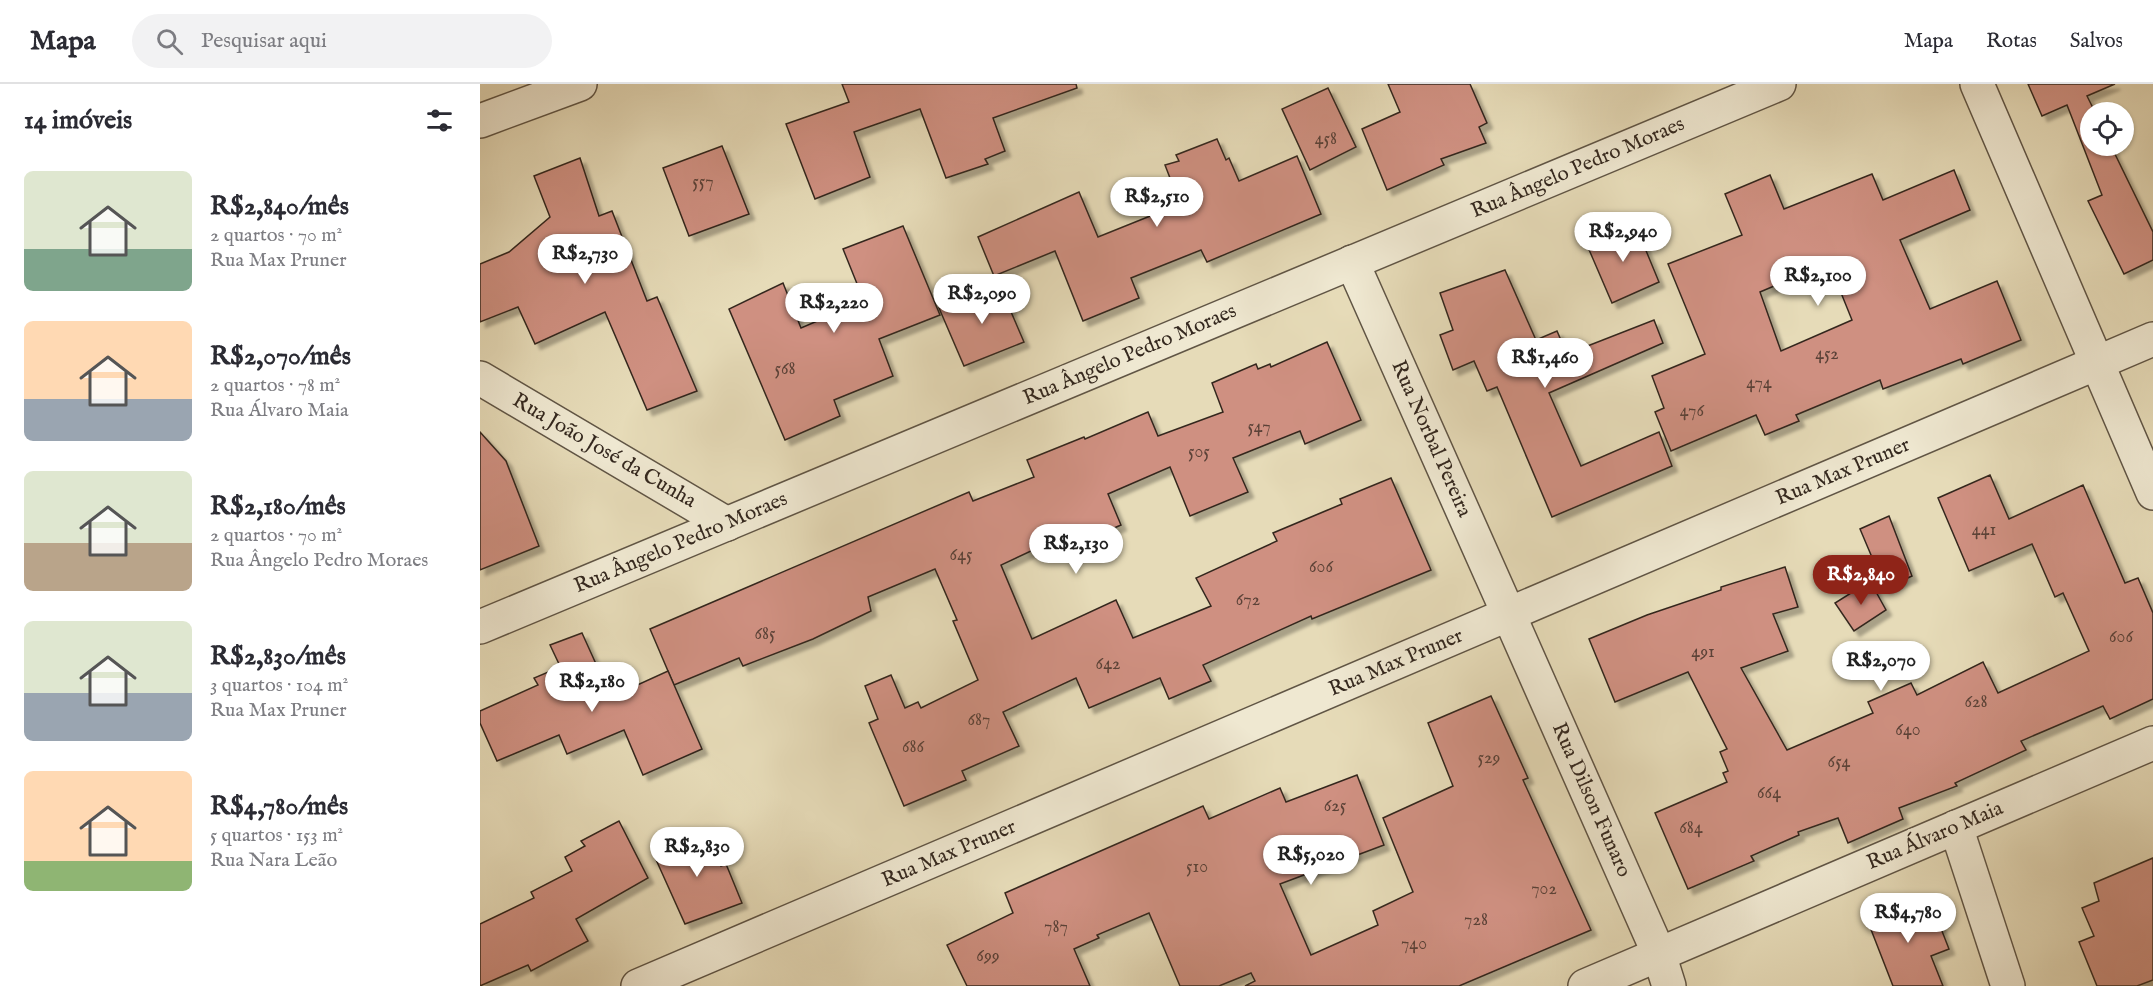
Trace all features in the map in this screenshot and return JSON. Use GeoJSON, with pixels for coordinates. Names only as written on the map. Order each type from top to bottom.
{"type":"FeatureCollection","features":[{"type":"Feature","properties":{"kind":"street"},"geometry":{"type":"LineString","coordinates":[[480,121],[580,84]]}},
{"type":"Feature","properties":{"kind":"street","name":"Rua Ângelo Pedro Moraes"},"geometry":{"type":"LineString","coordinates":[[480,627],[1779,84]]}},
{"type":"Feature","properties":{"kind":"street"},"geometry":{"type":"LineString","coordinates":[[1977,84],[2153,493]]}},
{"type":"Feature","properties":{"kind":"street","name":"Rua Norbal Pereira"},"geometry":{"type":"LineString","coordinates":[[1352,262],[1509,615]]}},
{"type":"Feature","properties":{"kind":"street","name":"Rua Max Pruner"},"geometry":{"type":"LineString","coordinates":[[639,986],[2153,339]]}},
{"type":"Feature","properties":{"kind":"street","name":"Rua João José da Cunha"},"geometry":{"type":"LineString","coordinates":[[480,378],[728,524]]}},
{"type":"Feature","properties":{"kind":"street","name":"Rua Dilson Funaro"},"geometry":{"type":"LineString","coordinates":[[1509,615],[1659,954],[1669,986]]}},
{"type":"Feature","properties":{"kind":"street","name":"Rua Álvaro Maia"},"geometry":{"type":"LineString","coordinates":[[1585,986],[2153,743]]}},
{"type":"Feature","properties":{"kind":"street"},"geometry":{"type":"LineString","coordinates":[[1956,827],[2008,986]]}},
{"type":"Feature","properties":{"kind":"building"},"geometry":{"type":"Polygon","coordinates":[[[842,84],[1076,84],[1077,88],[993,118],[1005,151],[985,159],[988,164],[946,178],[920,109],[854,132],[870,177],[815,199],[786,124],[849,102],[842,84]]]}},
{"type":"Feature","properties":{"kind":"building"},"geometry":{"type":"Polygon","coordinates":[[[1388,84],[1470,84],[1487,123],[1479,127],[1486,143],[1441,159],[1444,165],[1387,190],[1362,129],[1400,112],[1388,84]]]}},
{"type":"Feature","properties":{"kind":"building"},"geometry":{"type":"Polygon","coordinates":[[[2028,84],[2115,84],[2087,96],[2090,102],[2080,102],[2080,138],[2067,105],[2042,116],[2028,84]]]}},
{"type":"Feature","properties":{"kind":"building"},"geometry":{"type":"Polygon","coordinates":[[[1328,88],[1356,147],[1310,170],[1282,109],[1328,88]]]}},
{"type":"Feature","properties":{"kind":"building"},"geometry":{"type":"Polygon","coordinates":[[[1217,139],[1226,160],[1229,158],[1239,181],[1297,156],[1321,214],[1207,262],[1201,250],[1131,278],[1139,298],[1083,321],[1055,251],[994,276],[978,237],[1079,192],[1098,237],[1180,204],[1165,165],[1179,161],[1176,155],[1217,139]]]}},
{"type":"Feature","properties":{"kind":"building"},"geometry":{"type":"Polygon","coordinates":[[[722,146],[749,214],[689,236],[663,168],[722,146]]]}},
{"type":"Feature","properties":{"kind":"building"},"geometry":{"type":"Polygon","coordinates":[[[2087,156],[2116,156],[2153,232],[2153,260],[2124,274],[2088,201],[2102,195],[2087,156]]]}},
{"type":"Feature","properties":{"kind":"building"},"geometry":{"type":"Polygon","coordinates":[[[580,158],[599,216],[612,211],[647,301],[657,297],[697,391],[647,410],[605,312],[535,344],[518,307],[480,322],[480,264],[509,252],[550,217],[534,176],[580,158]]]}},
{"type":"Feature","properties":{"kind":"building"},"geometry":{"type":"Polygon","coordinates":[[[1954,170],[1970,210],[1900,240],[1930,309],[1997,281],[2021,340],[1963,364],[1961,359],[1883,389],[1880,380],[1796,415],[1799,421],[1765,435],[1756,415],[1671,451],[1655,412],[1664,408],[1652,376],[1705,354],[1668,264],[1742,235],[1725,194],[1770,175],[1784,209],[1872,174],[1883,200],[1954,170]],[[1829,263],[1760,292],[1781,351],[1852,320],[1829,263]]]}},
{"type":"Feature","properties":{"kind":"building"},"geometry":{"type":"Polygon","coordinates":[[[1635,224],[1659,282],[1612,303],[1587,245],[1635,224]]]}},
{"type":"Feature","properties":{"kind":"building"},"geometry":{"type":"Polygon","coordinates":[[[903,226],[940,315],[879,339],[893,376],[834,400],[840,416],[785,440],[729,309],[783,283],[801,328],[864,301],[843,249],[903,226]]]}},
{"type":"Feature","properties":{"kind":"building"},"geometry":{"type":"Polygon","coordinates":[[[1505,270],[1536,340],[1557,331],[1567,354],[1654,320],[1663,343],[1549,393],[1581,466],[1659,432],[1672,466],[1552,517],[1497,387],[1487,391],[1474,361],[1453,370],[1440,335],[1453,330],[1440,293],[1505,270]]]}},
{"type":"Feature","properties":{"kind":"building"},"geometry":{"type":"Polygon","coordinates":[[[999,284],[1024,342],[964,366],[939,308],[999,284]]]}},
{"type":"Feature","properties":{"kind":"building"},"geometry":{"type":"Polygon","coordinates":[[[1327,342],[1361,420],[1305,444],[1300,431],[1233,458],[1248,492],[1190,516],[1170,467],[1108,494],[1121,525],[1070,547],[1065,535],[1001,565],[1032,639],[1116,600],[1133,638],[1211,606],[1196,578],[1277,541],[1273,533],[1342,504],[1340,499],[1391,478],[1431,570],[1312,619],[1311,616],[1203,665],[1211,681],[1169,699],[1160,678],[1089,708],[1076,678],[1003,712],[1019,746],[962,771],[966,780],[904,806],[869,723],[878,719],[865,686],[891,675],[905,708],[918,702],[921,708],[978,680],[953,621],[957,620],[935,569],[868,597],[871,611],[813,639],[743,666],[739,658],[674,685],[650,629],[969,492],[973,501],[1034,477],[1027,460],[1084,437],[1085,439],[1148,412],[1158,436],[1223,412],[1212,383],[1256,364],[1258,369],[1270,364],[1271,367],[1327,342]]]}},
{"type":"Feature","properties":{"kind":"building"},"geometry":{"type":"Polygon","coordinates":[[[480,432],[506,461],[539,546],[480,570],[480,432]]]}},
{"type":"Feature","properties":{"kind":"building"},"geometry":{"type":"Polygon","coordinates":[[[1990,475],[2009,519],[2083,485],[2125,583],[2138,578],[2153,613],[2153,699],[2110,719],[2103,706],[2021,741],[2026,750],[1955,783],[1957,786],[1899,808],[1903,819],[1848,843],[1838,818],[1798,832],[1799,835],[1751,856],[1754,861],[1688,889],[1655,813],[1727,782],[1723,773],[1728,771],[1720,752],[1727,749],[1688,672],[1615,702],[1589,639],[1647,615],[1721,590],[1721,587],[1785,567],[1798,607],[1773,614],[1788,651],[1741,668],[1787,750],[1873,713],[1868,702],[1911,683],[1917,695],[1983,662],[1998,693],[2089,651],[2063,593],[2055,597],[2032,544],[1969,571],[1938,498],[1990,475]]]}},
{"type":"Feature","properties":{"kind":"building"},"geometry":{"type":"Polygon","coordinates":[[[1889,516],[1912,576],[1885,588],[1860,529],[1889,516]]]}},
{"type":"Feature","properties":{"kind":"building"},"geometry":{"type":"Polygon","coordinates":[[[1870,581],[1886,610],[1854,631],[1835,603],[1870,581]]]}},
{"type":"Feature","properties":{"kind":"building"},"geometry":{"type":"Polygon","coordinates":[[[582,633],[611,697],[668,671],[702,749],[643,775],[624,730],[567,754],[559,735],[497,761],[480,723],[480,711],[538,685],[534,678],[558,668],[556,666],[559,664],[550,645],[582,633]]]}},
{"type":"Feature","properties":{"kind":"building"},"geometry":{"type":"Polygon","coordinates":[[[1491,696],[1528,778],[1523,780],[1591,930],[1459,986],[1245,986],[1255,981],[1251,973],[1219,986],[1180,986],[1149,913],[1097,935],[1099,938],[1074,949],[1090,986],[967,986],[947,945],[1013,913],[1005,893],[1203,806],[1209,819],[1280,788],[1286,802],[1357,775],[1384,845],[1280,884],[1311,955],[1378,925],[1373,911],[1413,892],[1383,818],[1453,786],[1428,723],[1491,696]]]}},
{"type":"Feature","properties":{"kind":"building"},"geometry":{"type":"Polygon","coordinates":[[[619,821],[648,878],[576,919],[588,941],[531,971],[528,965],[480,986],[480,924],[534,898],[531,892],[572,871],[565,857],[585,846],[581,841],[619,821]]]}},
{"type":"Feature","properties":{"kind":"building"},"geometry":{"type":"Polygon","coordinates":[[[707,829],[721,866],[726,864],[742,903],[685,924],[653,853],[707,829]]]}},
{"type":"Feature","properties":{"kind":"building"},"geometry":{"type":"Polygon","coordinates":[[[2153,858],[2153,980],[2137,986],[2097,986],[2079,942],[2094,936],[2082,908],[2099,901],[2094,883],[2153,858]]]}},
{"type":"Feature","properties":{"kind":"building"},"geometry":{"type":"Polygon","coordinates":[[[1904,897],[1911,913],[1915,912],[1916,915],[1933,908],[1949,949],[1931,956],[1943,986],[1893,986],[1870,927],[1876,925],[1870,909],[1904,897]]]}}]}
